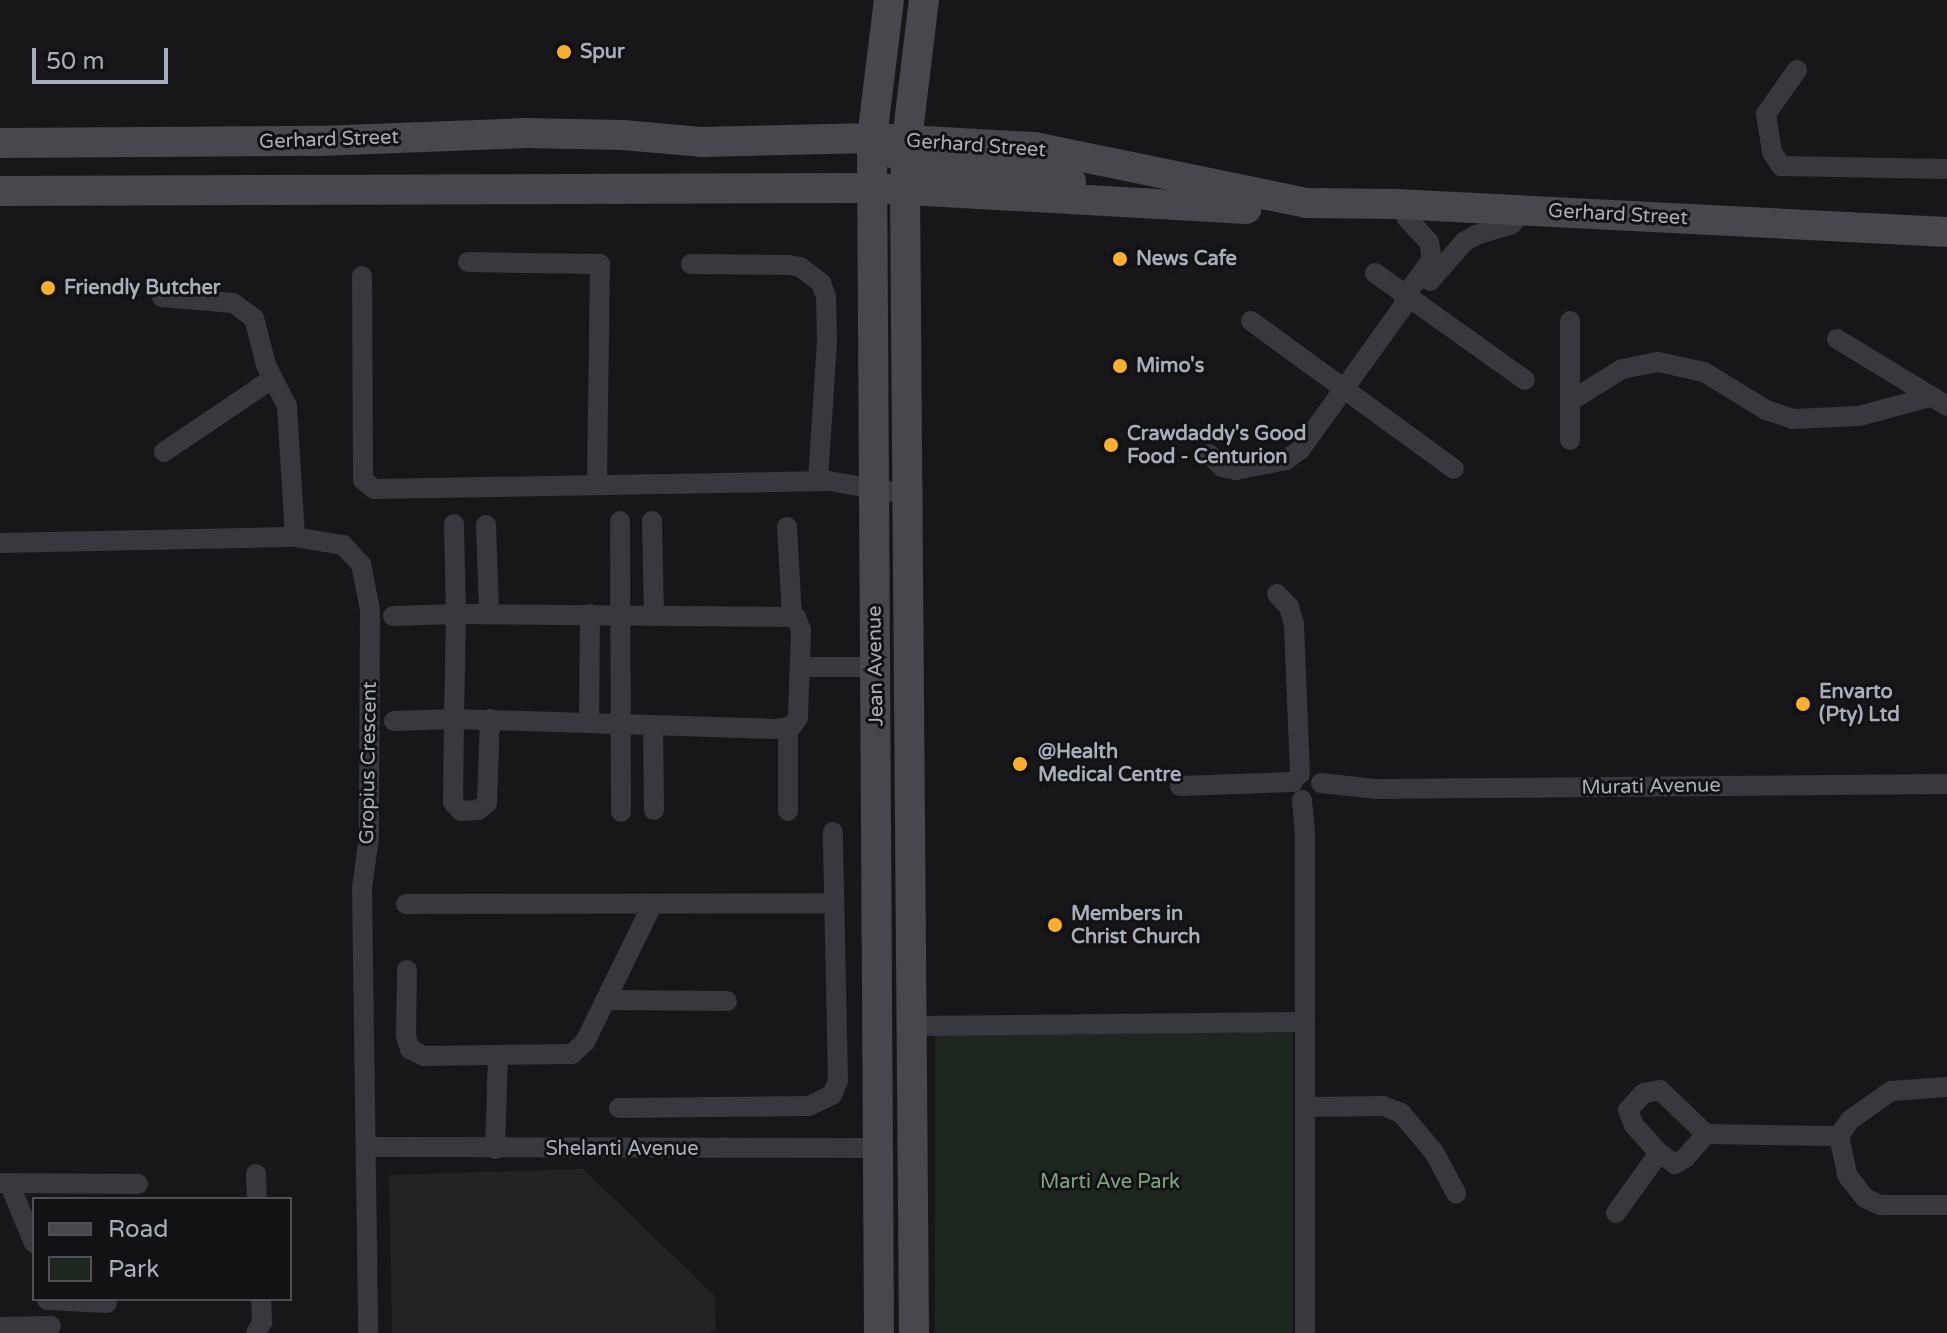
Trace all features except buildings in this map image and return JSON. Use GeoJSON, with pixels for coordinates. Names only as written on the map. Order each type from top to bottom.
{"type":"FeatureCollection","features":[{"type":"Feature","properties":{"kind":"street","name":"Jean Avenue"},"geometry":{"type":"LineString","coordinates":[[879,1333],[872,138],[889,0]]}},
{"type":"Feature","properties":{"kind":"street","name":"Jean Avenue"},"geometry":{"type":"LineString","coordinates":[[914,1333],[906,163],[924,0]]}},
{"type":"Feature","properties":{"kind":"street"},"geometry":{"type":"LineString","coordinates":[[1797,70],[1766,114],[1772,152],[1781,166],[1788,169],[1947,169]]}},
{"type":"Feature","properties":{"kind":"street","name":"Gerhard Street"},"geometry":{"type":"LineString","coordinates":[[0,143],[246,142],[523,133],[623,135],[701,142],[872,138],[906,163],[1166,204],[1512,224],[1947,243]]}},
{"type":"Feature","properties":{"kind":"street","name":"Gerhard Street"},"geometry":{"type":"LineString","coordinates":[[0,191],[872,188],[906,163],[1034,147],[1306,203],[1629,215],[1947,232]]}},
{"type":"Feature","properties":{"kind":"street"},"geometry":{"type":"LineString","coordinates":[[1407,218],[1429,242],[1439,260]]}},
{"type":"Feature","properties":{"kind":"street"},"geometry":{"type":"LineString","coordinates":[[1209,454],[1222,467],[1236,470],[1286,460],[1300,450],[1439,260],[1476,235],[1512,224]]}},
{"type":"Feature","properties":{"kind":"street"},"geometry":{"type":"LineString","coordinates":[[468,262],[600,264],[597,483]]}},
{"type":"Feature","properties":{"kind":"street"},"geometry":{"type":"LineString","coordinates":[[691,264],[789,265],[800,267],[821,283],[826,297],[827,341],[818,481]]}},
{"type":"Feature","properties":{"kind":"street"},"geometry":{"type":"LineString","coordinates":[[1375,273],[1408,302],[1525,380]]}},
{"type":"Feature","properties":{"kind":"street"},"geometry":{"type":"LineString","coordinates":[[362,276],[366,484],[379,489],[818,481],[910,495]]}},
{"type":"Feature","properties":{"kind":"street"},"geometry":{"type":"LineString","coordinates":[[162,297],[233,303],[246,309],[254,318],[272,379],[287,406],[295,537]]}},
{"type":"Feature","properties":{"kind":"street"},"geometry":{"type":"LineString","coordinates":[[1251,321],[1454,469]]}},
{"type":"Feature","properties":{"kind":"street"},"geometry":{"type":"LineString","coordinates":[[1570,321],[1570,440]]}},
{"type":"Feature","properties":{"kind":"street"},"geometry":{"type":"LineString","coordinates":[[1837,339],[1938,402]]}},
{"type":"Feature","properties":{"kind":"street"},"geometry":{"type":"LineString","coordinates":[[1572,400],[1622,369],[1658,362],[1704,372],[1766,410],[1793,419],[1859,416],[1938,402]]}},
{"type":"Feature","properties":{"kind":"street"},"geometry":{"type":"LineString","coordinates":[[164,452],[272,379]]}},
{"type":"Feature","properties":{"kind":"street"},"geometry":{"type":"LineString","coordinates":[[620,521],[621,812]]}},
{"type":"Feature","properties":{"kind":"street"},"geometry":{"type":"LineString","coordinates":[[652,521],[654,615]]}},
{"type":"Feature","properties":{"kind":"street"},"geometry":{"type":"LineString","coordinates":[[454,524],[453,802],[461,811],[478,810],[487,803],[490,719]]}},
{"type":"Feature","properties":{"kind":"street"},"geometry":{"type":"LineString","coordinates":[[486,525],[489,613]]}},
{"type":"Feature","properties":{"kind":"street"},"geometry":{"type":"LineString","coordinates":[[787,527],[792,616]]}},
{"type":"Feature","properties":{"kind":"street","name":"Gropius Crescent"},"geometry":{"type":"LineString","coordinates":[[0,543],[295,537],[343,545],[361,564],[367,582],[369,824],[362,888],[368,1333]]}},
{"type":"Feature","properties":{"kind":"street"},"geometry":{"type":"LineString","coordinates":[[1277,594],[1289,607],[1294,625],[1306,783],[1303,1022],[1306,1107],[1305,1333]]}},
{"type":"Feature","properties":{"kind":"street"},"geometry":{"type":"LineString","coordinates":[[393,616],[489,613],[792,616],[798,618],[801,624],[798,718],[788,727],[490,719],[394,721]]}},
{"type":"Feature","properties":{"kind":"street"},"geometry":{"type":"LineString","coordinates":[[589,723],[590,614]]}},
{"type":"Feature","properties":{"kind":"street"},"geometry":{"type":"LineString","coordinates":[[800,667],[876,667]]}},
{"type":"Feature","properties":{"kind":"street"},"geometry":{"type":"LineString","coordinates":[[653,725],[654,810]]}},
{"type":"Feature","properties":{"kind":"street"},"geometry":{"type":"LineString","coordinates":[[788,727],[788,811]]}},
{"type":"Feature","properties":{"kind":"street","name":"Murati Avenue"},"geometry":{"type":"LineString","coordinates":[[1180,786],[1306,783],[1355,788],[1947,784]]}},
{"type":"Feature","properties":{"kind":"street"},"geometry":{"type":"LineString","coordinates":[[619,1108],[809,1106],[832,1095],[838,1081],[833,832]]}},
{"type":"Feature","properties":{"kind":"street"},"geometry":{"type":"LineString","coordinates":[[406,904],[833,903]]}},
{"type":"Feature","properties":{"kind":"street"},"geometry":{"type":"LineString","coordinates":[[407,970],[406,1036],[410,1049],[424,1056],[575,1053],[583,1045],[608,1000],[652,905]]}},
{"type":"Feature","properties":{"kind":"street"},"geometry":{"type":"LineString","coordinates":[[608,1000],[727,1001]]}},
{"type":"Feature","properties":{"kind":"street"},"geometry":{"type":"LineString","coordinates":[[912,1026],[1303,1022]]}},
{"type":"Feature","properties":{"kind":"street"},"geometry":{"type":"LineString","coordinates":[[495,1149],[498,1055]]}},
{"type":"Feature","properties":{"kind":"street"},"geometry":{"type":"LineString","coordinates":[[1947,1087],[1891,1091],[1850,1120],[1839,1136],[1840,1156],[1847,1175],[1865,1198],[1880,1205],[1947,1205]]}},
{"type":"Feature","properties":{"kind":"street"},"geometry":{"type":"LineString","coordinates":[[1706,1134],[1681,1162],[1668,1162],[1634,1125],[1628,1110],[1636,1099],[1650,1090],[1660,1090],[1669,1095],[1706,1134],[1839,1136]]}},
{"type":"Feature","properties":{"kind":"street"},"geometry":{"type":"LineString","coordinates":[[1306,1107],[1383,1106],[1401,1113],[1434,1152],[1456,1193]]}},
{"type":"Feature","properties":{"kind":"street","name":"Shelanti Avenue"},"geometry":{"type":"LineString","coordinates":[[367,1147],[877,1148]]}},
{"type":"Feature","properties":{"kind":"street"},"geometry":{"type":"LineString","coordinates":[[1616,1213],[1659,1153]]}},
{"type":"Feature","properties":{"kind":"street"},"geometry":{"type":"LineString","coordinates":[[256,1174],[257,1197]]}},
{"type":"Feature","properties":{"kind":"street"},"geometry":{"type":"LineString","coordinates":[[32,1239],[4,1183],[138,1184]]}},
{"type":"Feature","properties":{"kind":"street"},"geometry":{"type":"LineString","coordinates":[[0,1327],[51,1329],[46,1301]]}},
{"type":"Feature","properties":{"kind":"street"},"geometry":{"type":"LineString","coordinates":[[66,1301],[107,1303]]}},
{"type":"Feature","properties":{"kind":"street"},"geometry":{"type":"LineString","coordinates":[[256,1333],[262,1322],[261,1301]]}},
{"type":"Feature","properties":{"kind":"shaded area"},"geometry":{"type":"Polygon","coordinates":[[[583,1169],[715,1296],[716,1330],[708,1333],[392,1333],[389,1175],[583,1169]]]}},
{"type":"Feature","properties":{"kind":"green space","name":"Marti Ave Park"},"geometry":{"type":"Polygon","coordinates":[[[935,1029],[1293,1029],[1293,1333],[935,1333],[935,1029]]]}},
{"type":"Feature","properties":{"kind":"place","name":"Spur"},"geometry":{"type":"Point","coordinates":[564,52]}},
{"type":"Feature","properties":{"kind":"place","name":"News Cafe"},"geometry":{"type":"Point","coordinates":[1120,259]}},
{"type":"Feature","properties":{"kind":"place","name":"Friendly Butcher"},"geometry":{"type":"Point","coordinates":[48,288]}},
{"type":"Feature","properties":{"kind":"place","name":"Mimo's"},"geometry":{"type":"Point","coordinates":[1120,366]}},
{"type":"Feature","properties":{"kind":"place","name":"Crawdaddy's Good Food - Centurion"},"geometry":{"type":"Point","coordinates":[1111,445]}},
{"type":"Feature","properties":{"kind":"place","name":"Envarto (Pty) Ltd"},"geometry":{"type":"Point","coordinates":[1803,704]}},
{"type":"Feature","properties":{"kind":"place","name":"@Health Medical Centre"},"geometry":{"type":"Point","coordinates":[1020,764]}},
{"type":"Feature","properties":{"kind":"place","name":"Members in Christ Church"},"geometry":{"type":"Point","coordinates":[1055,925]}}]}
